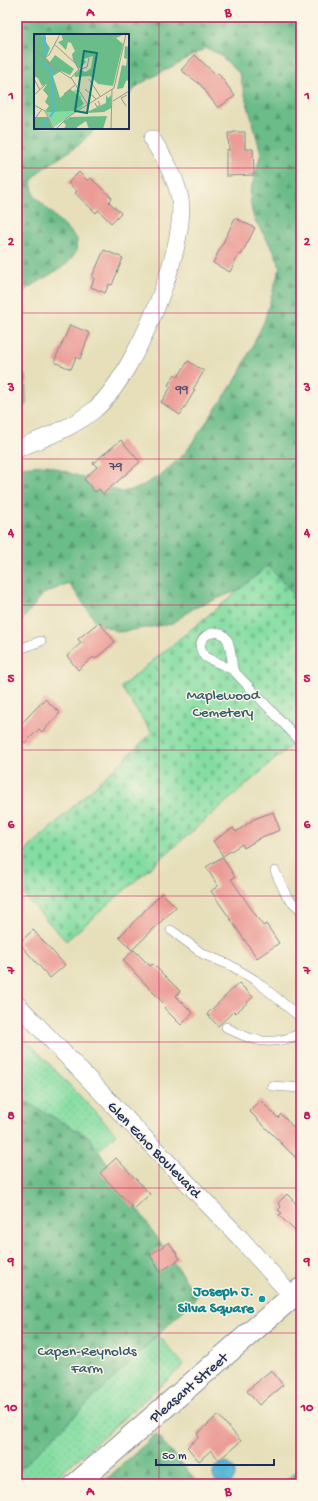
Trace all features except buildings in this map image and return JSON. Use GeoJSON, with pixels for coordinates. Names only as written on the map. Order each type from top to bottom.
{"type":"FeatureCollection","features":[{"type":"Feature","properties":{"kind":"main road","name":"Pleasant Street"},"geometry":{"type":"LineString","coordinates":[[76,1484],[297,1292]]}},
{"type":"Feature","properties":{"kind":"street"},"geometry":{"type":"LineString","coordinates":[[17,449],[64,429],[95,409],[110,395],[122,377],[152,317],[164,287],[173,258],[181,214],[180,200],[174,180],[165,160],[152,139]]}},
{"type":"Feature","properties":{"kind":"street","name":"Glen Echo Boulevard"},"geometry":{"type":"LineString","coordinates":[[17,1004],[240,1238],[297,1292]]}},
{"type":"Feature","properties":{"kind":"lane"},"geometry":{"type":"LineString","coordinates":[[17,650],[41,641]]}},
{"type":"Feature","properties":{"kind":"lane"},"geometry":{"type":"LineString","coordinates":[[233,670],[301,742]]}},
{"type":"Feature","properties":{"kind":"lane"},"geometry":{"type":"LineString","coordinates":[[275,871],[287,897],[301,910]]}},
{"type":"Feature","properties":{"kind":"lane"},"geometry":{"type":"LineString","coordinates":[[171,930],[203,954],[230,965],[255,980],[301,1018]]}},
{"type":"Feature","properties":{"kind":"lane"},"geometry":{"type":"LineString","coordinates":[[226,1027],[241,1036],[254,1040],[282,1041],[301,1033]]}},
{"type":"Feature","properties":{"kind":"lane"},"geometry":{"type":"LineString","coordinates":[[272,1086],[301,1088]]}},
{"type":"Feature","properties":{"kind":"green space"},"geometry":{"type":"Polygon","coordinates":[[[17,17],[301,17],[301,638],[246,587],[194,608],[171,624],[119,632],[97,623],[69,583],[43,594],[17,627],[17,467],[47,465],[122,492],[136,489],[163,474],[185,453],[237,378],[264,322],[280,267],[275,253],[254,219],[251,206],[250,193],[261,153],[239,73],[219,54],[206,48],[140,84],[129,95],[129,34],[34,34],[34,129],[95,129],[80,144],[40,171],[31,182],[34,195],[77,239],[76,252],[67,264],[27,289],[17,298],[17,17]]]}},
{"type":"Feature","properties":{"kind":"green space"},"geometry":{"type":"Polygon","coordinates":[[[17,359],[25,376],[26,404],[17,417],[17,359]]]}},
{"type":"Feature","properties":{"kind":"green space","name":"Maplewood Cemetery"},"geometry":{"type":"Polygon","coordinates":[[[268,566],[301,603],[301,737],[66,941],[17,888],[17,859],[152,733],[121,687],[268,566]]]}},
{"type":"Feature","properties":{"kind":"green space","name":"Capen-Reynolds Farm"},"geometry":{"type":"Polygon","coordinates":[[[17,1030],[116,1134],[39,1206],[98,1265],[184,1365],[49,1484],[17,1484],[17,1030]]]}},
{"type":"Feature","properties":{"kind":"green space","name":"Capen-Reynolds Farm"},"geometry":{"type":"Polygon","coordinates":[[[17,1097],[89,1137],[197,1297],[17,1472],[17,1097]]]}},
{"type":"Feature","properties":{"kind":"green space"},"geometry":{"type":"Polygon","coordinates":[[[156,1434],[199,1484],[101,1484],[156,1434]]]}},
{"type":"Feature","properties":{"kind":"green space"},"geometry":{"type":"Polygon","coordinates":[[[301,1467],[301,1484],[282,1484],[301,1467]]]}},
{"type":"Feature","properties":{"kind":"water"},"geometry":{"type":"Polygon","coordinates":[[[224,1463],[228,1464],[234,1470],[234,1478],[228,1484],[224,1485],[220,1484],[214,1478],[213,1474],[214,1470],[220,1464],[224,1463]]]}},
{"type":"Feature","properties":{"kind":"place","name":"Joseph J. Silva Square"},"geometry":{"type":"Point","coordinates":[262,1299]}}]}
